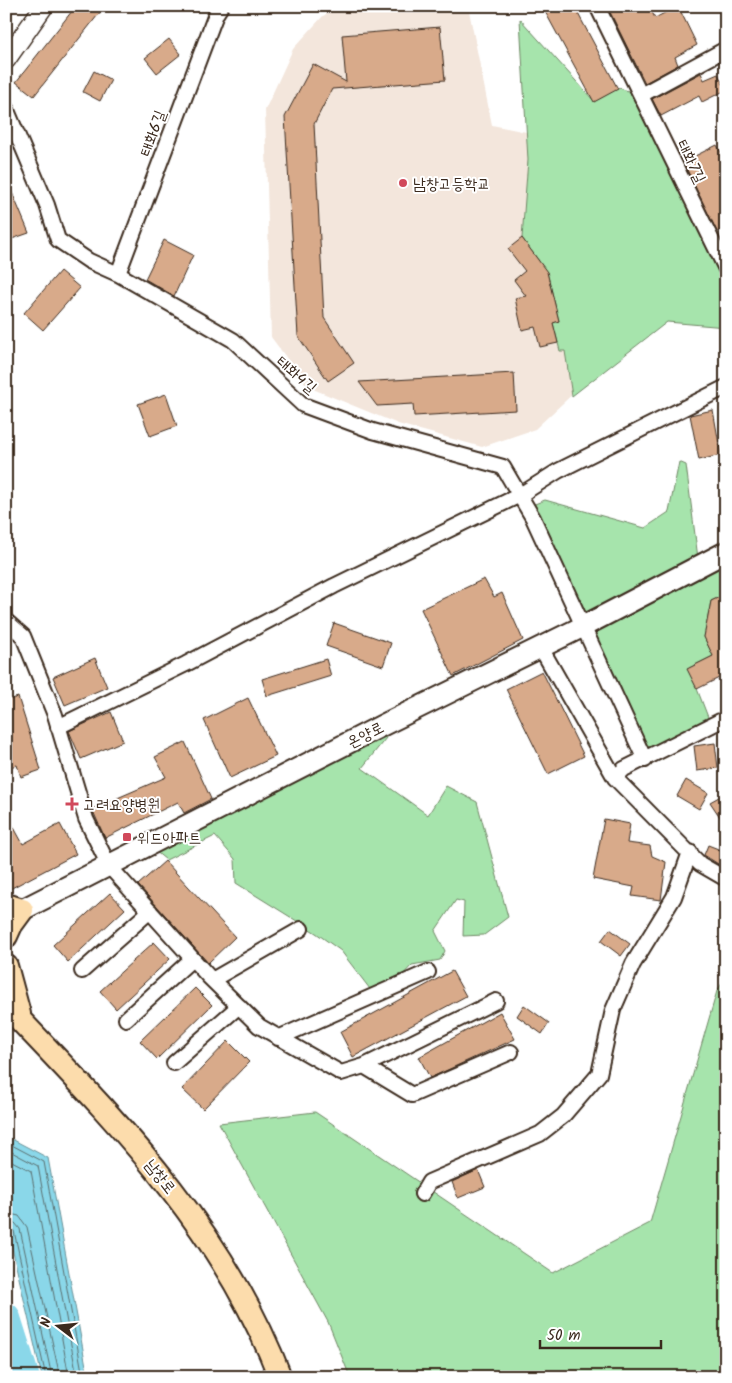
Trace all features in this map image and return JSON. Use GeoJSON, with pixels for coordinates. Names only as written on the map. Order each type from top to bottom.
{"type":"FeatureCollection","features":[{"type":"Feature","properties":{"kind":"main road","name":"온양로"},"geometry":{"type":"LineString","coordinates":[[11,911],[109,866],[385,724],[582,628],[726,552]]}},
{"type":"Feature","properties":{"kind":"main road"},"geometry":{"type":"LineString","coordinates":[[6,936],[11,925],[11,911]]}},
{"type":"Feature","properties":{"kind":"main road"},"geometry":{"type":"LineString","coordinates":[[6,966],[13,1018]]}},
{"type":"Feature","properties":{"kind":"main road","name":"남창로"},"geometry":{"type":"LineString","coordinates":[[6,1000],[13,1018],[156,1168],[193,1217],[235,1283],[268,1345],[280,1377]]}},
{"type":"Feature","properties":{"kind":"street"},"geometry":{"type":"LineString","coordinates":[[6,60],[44,6]]}},
{"type":"Feature","properties":{"kind":"street","name":"태화6길"},"geometry":{"type":"LineString","coordinates":[[118,274],[220,6]]}},
{"type":"Feature","properties":{"kind":"street","name":"태화7길"},"geometry":{"type":"LineString","coordinates":[[597,6],[726,269]]}},
{"type":"Feature","properties":{"kind":"street"},"geometry":{"type":"LineString","coordinates":[[640,95],[726,50]]}},
{"type":"Feature","properties":{"kind":"street","name":"태화4길"},"geometry":{"type":"LineString","coordinates":[[6,108],[47,204],[58,240],[89,261],[118,274],[234,340],[303,405],[373,431],[504,467],[534,518],[582,628],[645,760]]}},
{"type":"Feature","properties":{"kind":"street"},"geometry":{"type":"LineString","coordinates":[[58,727],[186,664],[334,586],[520,495],[558,471],[726,387]]}},
{"type":"Feature","properties":{"kind":"street"},"geometry":{"type":"LineString","coordinates":[[6,620],[22,636],[58,727],[86,818],[109,866],[192,959],[259,1026],[342,1073],[364,1066],[496,1001]]}},
{"type":"Feature","properties":{"kind":"street"},"geometry":{"type":"LineString","coordinates":[[541,648],[615,778],[700,864],[726,879]]}},
{"type":"Feature","properties":{"kind":"street"},"geometry":{"type":"LineString","coordinates":[[615,778],[624,769],[726,718]]}},
{"type":"Feature","properties":{"kind":"street"},"geometry":{"type":"LineString","coordinates":[[422,1194],[429,1182],[540,1134],[563,1116],[599,1074],[613,1010],[633,964],[674,897],[690,852]]}},
{"type":"Feature","properties":{"kind":"street"},"geometry":{"type":"LineString","coordinates":[[82,971],[150,911]]}},
{"type":"Feature","properties":{"kind":"street"},"geometry":{"type":"LineString","coordinates":[[212,980],[301,929]]}},
{"type":"Feature","properties":{"kind":"street"},"geometry":{"type":"LineString","coordinates":[[126,1019],[192,959]]}},
{"type":"Feature","properties":{"kind":"street"},"geometry":{"type":"LineString","coordinates":[[278,1038],[428,972]]}},
{"type":"Feature","properties":{"kind":"street"},"geometry":{"type":"LineString","coordinates":[[174,1063],[239,1006]]}},
{"type":"Feature","properties":{"kind":"street"},"geometry":{"type":"LineString","coordinates":[[364,1066],[412,1095],[511,1052]]}},
{"type":"Feature","properties":{"kind":"shaded area","name":"남창고등학교"},"geometry":{"type":"Polygon","coordinates":[[[340,6],[468,6],[492,125],[526,132],[554,233],[577,390],[535,429],[482,447],[398,424],[308,387],[271,337],[265,110],[293,49],[323,16],[340,6]]]}},
{"type":"Feature","properties":{"kind":"green space"},"geometry":{"type":"Polygon","coordinates":[[[520,19],[594,101],[619,88],[641,95],[726,263],[726,327],[667,322],[572,396],[565,351],[560,351],[553,323],[559,321],[547,272],[543,272],[539,261],[522,238],[528,160],[520,19]]]}},
{"type":"Feature","properties":{"kind":"green space"},"geometry":{"type":"Polygon","coordinates":[[[679,462],[686,465],[699,566],[726,552],[726,594],[711,601],[704,637],[713,656],[689,668],[711,725],[645,760],[527,507],[545,500],[645,528],[669,512],[679,462]]]}},
{"type":"Feature","properties":{"kind":"green space"},"geometry":{"type":"Polygon","coordinates":[[[385,724],[386,738],[362,768],[428,815],[446,786],[477,802],[508,917],[484,935],[463,936],[464,902],[456,900],[435,931],[445,951],[440,960],[412,965],[389,990],[373,993],[341,951],[316,933],[236,883],[235,859],[215,836],[166,860],[149,846],[385,724]]]}},
{"type":"Feature","properties":{"kind":"green space"},"geometry":{"type":"Polygon","coordinates":[[[726,977],[726,1377],[350,1377],[328,1322],[219,1123],[315,1112],[553,1273],[650,1223],[717,991],[726,977]]]}},
{"type":"Feature","properties":{"kind":"water"},"geometry":{"type":"Polygon","coordinates":[[[6,1136],[48,1158],[88,1377],[42,1377],[6,1222],[6,1136]]]}},
{"type":"Feature","properties":{"kind":"building"},"geometry":{"type":"Polygon","coordinates":[[[76,6],[105,6],[34,96],[16,82],[76,6]]]}},
{"type":"Feature","properties":{"kind":"building"},"geometry":{"type":"Polygon","coordinates":[[[542,6],[574,6],[618,89],[594,102],[542,6]]]}},
{"type":"Feature","properties":{"kind":"building"},"geometry":{"type":"Polygon","coordinates":[[[607,6],[649,6],[655,18],[678,6],[697,45],[675,57],[678,65],[645,83],[607,6]]]}},
{"type":"Feature","properties":{"kind":"building"},"geometry":{"type":"Polygon","coordinates":[[[440,27],[445,80],[332,89],[314,124],[324,318],[354,363],[328,381],[298,336],[285,117],[313,64],[346,82],[342,35],[440,27]]]}},
{"type":"Feature","properties":{"kind":"building"},"geometry":{"type":"Polygon","coordinates":[[[169,39],[181,54],[157,73],[145,58],[169,39]]]}},
{"type":"Feature","properties":{"kind":"building"},"geometry":{"type":"Polygon","coordinates":[[[94,71],[111,80],[100,101],[83,92],[94,71]]]}},
{"type":"Feature","properties":{"kind":"building"},"geometry":{"type":"Polygon","coordinates":[[[701,73],[704,80],[718,74],[726,90],[702,102],[699,96],[661,116],[652,99],[701,73]]]}},
{"type":"Feature","properties":{"kind":"building"},"geometry":{"type":"Polygon","coordinates":[[[717,145],[726,162],[726,227],[717,232],[683,162],[717,145]]]}},
{"type":"Feature","properties":{"kind":"building"},"geometry":{"type":"Polygon","coordinates":[[[6,178],[29,233],[6,241],[6,178]]]}},
{"type":"Feature","properties":{"kind":"building"},"geometry":{"type":"Polygon","coordinates":[[[522,238],[547,272],[559,321],[553,323],[558,343],[540,347],[535,327],[522,330],[515,298],[526,296],[514,280],[525,271],[508,249],[522,238]]]}},
{"type":"Feature","properties":{"kind":"building"},"geometry":{"type":"Polygon","coordinates":[[[164,240],[193,255],[174,296],[145,279],[164,240]]]}},
{"type":"Feature","properties":{"kind":"building"},"geometry":{"type":"Polygon","coordinates":[[[60,271],[80,288],[43,330],[24,313],[60,271]]]}},
{"type":"Feature","properties":{"kind":"building"},"geometry":{"type":"Polygon","coordinates":[[[514,373],[516,410],[414,416],[413,404],[377,406],[359,382],[514,373]]]}},
{"type":"Feature","properties":{"kind":"building"},"geometry":{"type":"Polygon","coordinates":[[[166,394],[177,426],[150,436],[138,404],[166,394]]]}},
{"type":"Feature","properties":{"kind":"building"},"geometry":{"type":"Polygon","coordinates":[[[713,410],[721,455],[699,460],[690,415],[713,410]]]}},
{"type":"Feature","properties":{"kind":"building"},"geometry":{"type":"Polygon","coordinates":[[[484,579],[494,597],[502,593],[523,640],[453,676],[421,609],[484,579]]]}},
{"type":"Feature","properties":{"kind":"building"},"geometry":{"type":"Polygon","coordinates":[[[726,594],[726,682],[723,676],[697,689],[687,669],[713,656],[704,637],[711,601],[726,594]]]}},
{"type":"Feature","properties":{"kind":"building"},"geometry":{"type":"Polygon","coordinates":[[[334,623],[391,643],[383,666],[326,646],[334,623]]]}},
{"type":"Feature","properties":{"kind":"building"},"geometry":{"type":"Polygon","coordinates":[[[95,658],[107,687],[65,705],[53,677],[95,658]]]}},
{"type":"Feature","properties":{"kind":"building"},"geometry":{"type":"Polygon","coordinates":[[[326,659],[331,676],[267,696],[262,679],[326,659]]]}},
{"type":"Feature","properties":{"kind":"building"},"geometry":{"type":"Polygon","coordinates":[[[542,671],[584,756],[548,774],[506,689],[542,671]]]}},
{"type":"Feature","properties":{"kind":"building"},"geometry":{"type":"Polygon","coordinates":[[[18,697],[41,770],[21,777],[17,765],[6,768],[6,701],[18,697]]]}},
{"type":"Feature","properties":{"kind":"building"},"geometry":{"type":"Polygon","coordinates":[[[248,698],[276,756],[230,778],[204,720],[248,698]]]}},
{"type":"Feature","properties":{"kind":"building"},"geometry":{"type":"Polygon","coordinates":[[[111,712],[123,741],[81,759],[69,731],[111,712]]]}},
{"type":"Feature","properties":{"kind":"building"},"geometry":{"type":"Polygon","coordinates":[[[185,742],[211,799],[184,813],[178,802],[105,838],[92,809],[166,777],[155,757],[185,742]]]}},
{"type":"Feature","properties":{"kind":"building"},"geometry":{"type":"Polygon","coordinates":[[[715,743],[718,768],[697,771],[694,746],[715,743]]]}},
{"type":"Feature","properties":{"kind":"building"},"geometry":{"type":"Polygon","coordinates":[[[686,780],[708,793],[699,809],[677,796],[686,780]]]}},
{"type":"Feature","properties":{"kind":"building"},"geometry":{"type":"Polygon","coordinates":[[[726,793],[726,826],[710,802],[726,793]]]}},
{"type":"Feature","properties":{"kind":"building"},"geometry":{"type":"Polygon","coordinates":[[[6,813],[23,844],[60,824],[76,854],[6,891],[6,813]]]}},
{"type":"Feature","properties":{"kind":"building"},"geometry":{"type":"Polygon","coordinates":[[[604,819],[630,824],[627,843],[650,846],[652,856],[666,862],[661,900],[632,896],[634,887],[593,879],[604,819]]]}},
{"type":"Feature","properties":{"kind":"building"},"geometry":{"type":"Polygon","coordinates":[[[708,845],[726,852],[726,869],[704,855],[708,845]]]}},
{"type":"Feature","properties":{"kind":"building"},"geometry":{"type":"Polygon","coordinates":[[[165,861],[235,937],[208,963],[138,885],[165,861]]]}},
{"type":"Feature","properties":{"kind":"building"},"geometry":{"type":"Polygon","coordinates":[[[110,893],[125,909],[68,962],[53,945],[110,893]]]}},
{"type":"Feature","properties":{"kind":"building"},"geometry":{"type":"Polygon","coordinates":[[[610,929],[630,944],[621,956],[601,941],[610,929]]]}},
{"type":"Feature","properties":{"kind":"building"},"geometry":{"type":"Polygon","coordinates":[[[154,942],[170,959],[116,1009],[100,991],[154,942]]]}},
{"type":"Feature","properties":{"kind":"building"},"geometry":{"type":"Polygon","coordinates":[[[452,971],[466,996],[353,1057],[340,1032],[452,971]]]}},
{"type":"Feature","properties":{"kind":"building"},"geometry":{"type":"Polygon","coordinates":[[[195,988],[212,1005],[157,1059],[140,1041],[195,988]]]}},
{"type":"Feature","properties":{"kind":"building"},"geometry":{"type":"Polygon","coordinates":[[[524,1005],[549,1023],[542,1034],[517,1016],[524,1005]]]}},
{"type":"Feature","properties":{"kind":"building"},"geometry":{"type":"Polygon","coordinates":[[[500,1012],[515,1039],[430,1078],[419,1057],[500,1012]]]}},
{"type":"Feature","properties":{"kind":"building"},"geometry":{"type":"Polygon","coordinates":[[[228,1041],[249,1062],[203,1109],[182,1089],[228,1041]]]}},
{"type":"Feature","properties":{"kind":"building"},"geometry":{"type":"Polygon","coordinates":[[[478,1170],[485,1187],[458,1198],[452,1182],[478,1170]]]}},
{"type":"Feature","properties":{"kind":"waterway"},"geometry":{"type":"LineString","coordinates":[[6,1317],[25,1377]]}},
{"type":"Feature","properties":{"kind":"place","name":"남창고등학교"},"geometry":{"type":"Point","coordinates":[403,183]}},
{"type":"Feature","properties":{"kind":"place","name":"고려요양병원"},"geometry":{"type":"Point","coordinates":[72,804]}},
{"type":"Feature","properties":{"kind":"place","name":"위드아파트"},"geometry":{"type":"Point","coordinates":[127,837]}}]}
